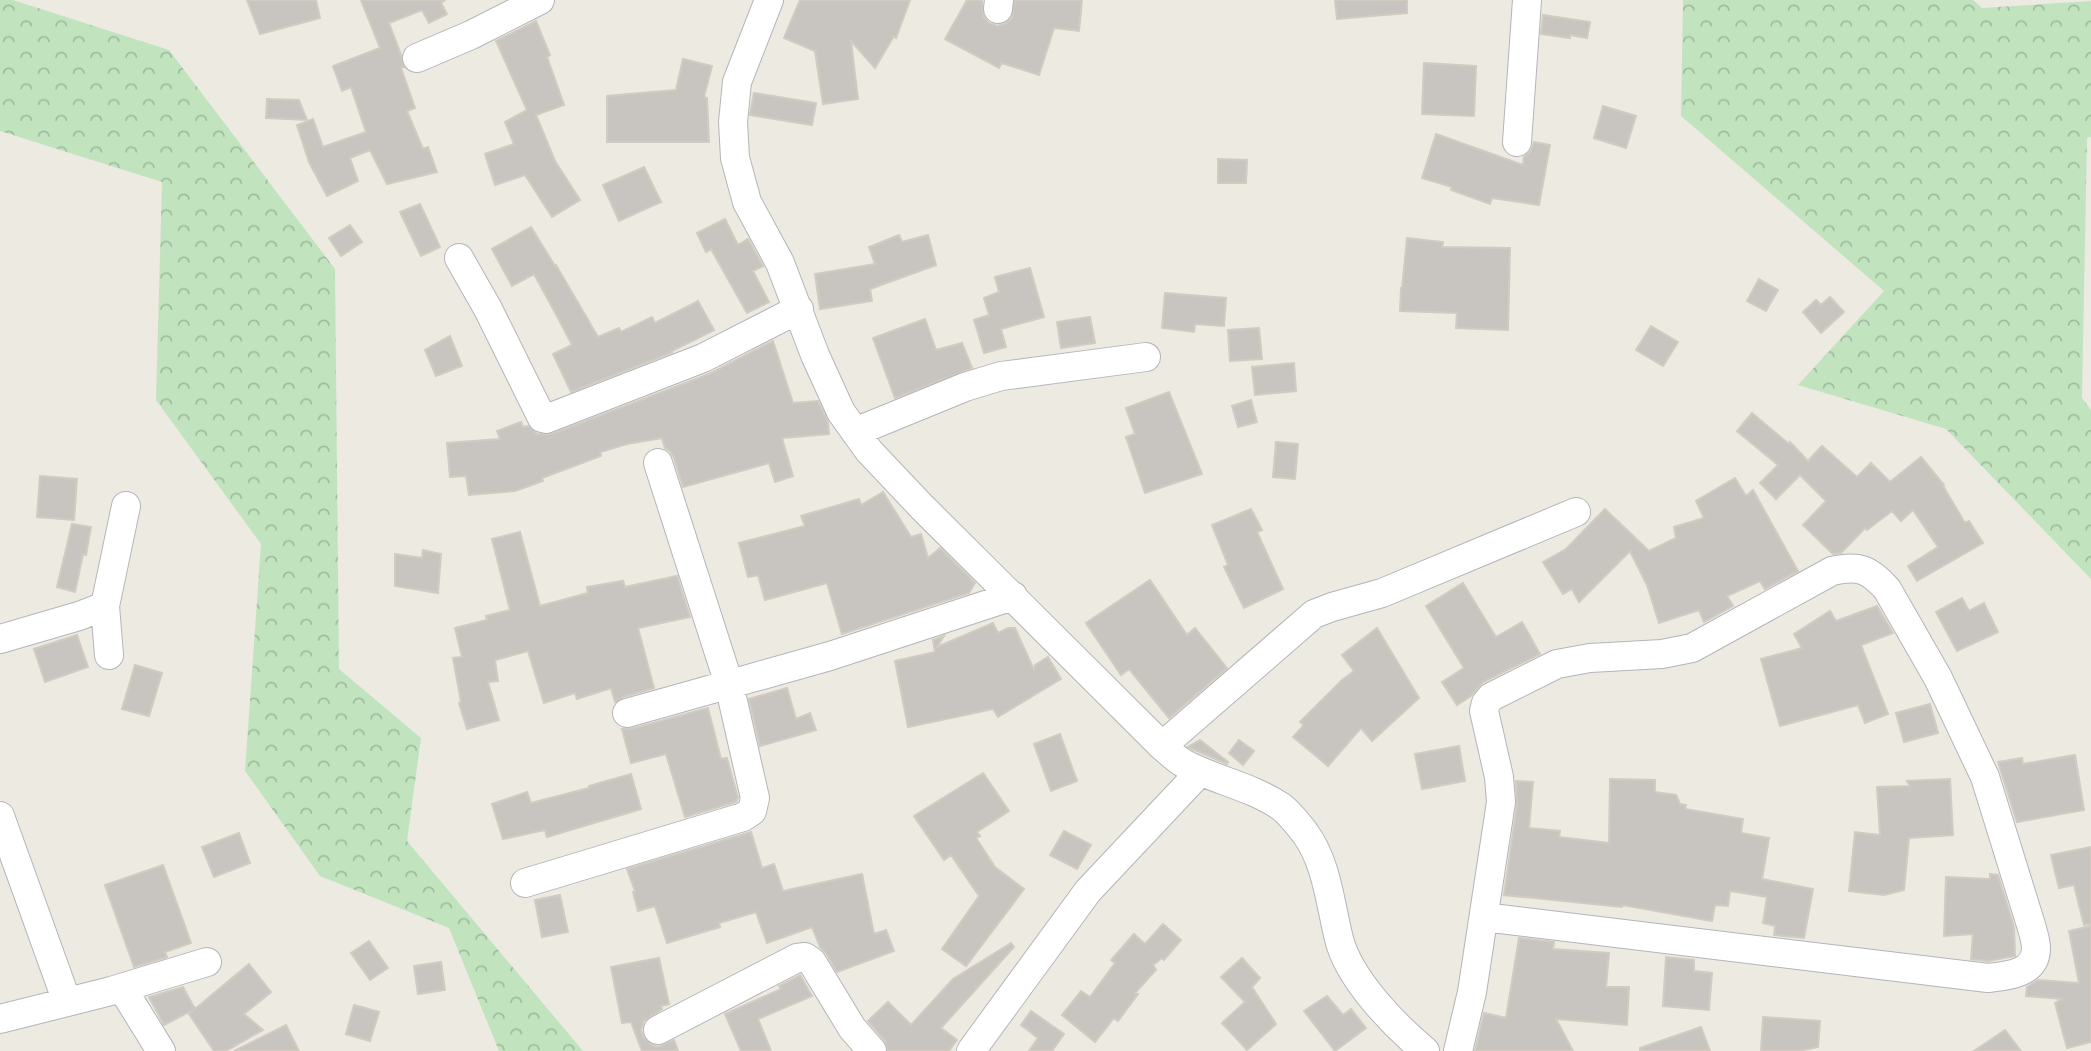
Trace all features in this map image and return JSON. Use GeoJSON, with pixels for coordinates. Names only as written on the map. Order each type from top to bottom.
{"type":"FeatureCollection","features":[{"type":"Feature","properties":{"kind":"street"},"geometry":{"type":"LineString","coordinates":[[416,58],[471,35],[540,0]]}},
{"type":"Feature","properties":{"kind":"street"},"geometry":{"type":"LineString","coordinates":[[769,0],[737,82],[733,122],[736,158],[747,202],[780,263],[815,355],[841,412],[869,451],[922,507],[1162,746],[1180,761],[1200,772],[1261,795],[1282,807],[1306,834],[1319,859],[1339,940],[1352,970],[1398,1029],[1424,1051]]}},
{"type":"Feature","properties":{"kind":"street"},"geometry":{"type":"LineString","coordinates":[[1517,142],[1527,0]]}},
{"type":"Feature","properties":{"kind":"street"},"geometry":{"type":"LineString","coordinates":[[459,258],[488,309],[542,418],[703,358],[799,309]]}},
{"type":"Feature","properties":{"kind":"street"},"geometry":{"type":"LineString","coordinates":[[855,432],[965,387],[1001,376],[1146,357]]}},
{"type":"Feature","properties":{"kind":"street"},"geometry":{"type":"LineString","coordinates":[[525,883],[743,817],[752,811],[755,798],[729,684],[658,463]]}},
{"type":"Feature","properties":{"kind":"street"},"geometry":{"type":"LineString","coordinates":[[109,655],[105,606],[126,506]]}},
{"type":"Feature","properties":{"kind":"street"},"geometry":{"type":"LineString","coordinates":[[1162,746],[1314,614],[1382,593],[1576,512]]}},
{"type":"Feature","properties":{"kind":"street"},"geometry":{"type":"LineString","coordinates":[[1458,1051],[1472,992],[1501,802],[1499,777],[1484,711],[1486,703],[1491,697],[1557,664],[1590,658],[1662,654],[1692,648],[1832,571],[1848,568],[1865,570],[1887,589],[1938,678],[1985,777],[2036,948],[2034,961],[2024,971],[1988,978],[1484,917]]}},
{"type":"Feature","properties":{"kind":"street"},"geometry":{"type":"LineString","coordinates":[[627,713],[831,656],[1013,596]]}},
{"type":"Feature","properties":{"kind":"street"},"geometry":{"type":"LineString","coordinates":[[0,639],[105,606]]}},
{"type":"Feature","properties":{"kind":"street"},"geometry":{"type":"LineString","coordinates":[[971,1051],[1088,891],[1200,772]]}},
{"type":"Feature","properties":{"kind":"street"},"geometry":{"type":"LineString","coordinates":[[0,816],[67,1002]]}},
{"type":"Feature","properties":{"kind":"street"},"geometry":{"type":"LineString","coordinates":[[658,1030],[797,958],[805,957],[812,962],[852,1028],[872,1051]]}},
{"type":"Feature","properties":{"kind":"street"},"geometry":{"type":"LineString","coordinates":[[0,1019],[122,988],[206,962]]}},
{"type":"Feature","properties":{"kind":"street"},"geometry":{"type":"LineString","coordinates":[[122,988],[161,1051]]}},
{"type":"Feature","properties":{"kind":"green space"},"geometry":{"type":"Polygon","coordinates":[[[0,0],[13,0],[169,50],[335,269],[339,669],[421,738],[407,841],[583,1051],[499,1051],[449,928],[320,876],[245,771],[261,544],[156,400],[162,182],[0,131],[0,0]]]}},
{"type":"Feature","properties":{"kind":"green space"},"geometry":{"type":"Polygon","coordinates":[[[1683,0],[1973,0],[1982,8],[2091,1],[2091,137],[2087,138],[2082,398],[2091,410],[2091,579],[1946,429],[1798,385],[1884,291],[1681,116],[1683,0]]]}},
{"type":"Feature","properties":{"kind":"building"},"geometry":{"type":"Polygon","coordinates":[[[247,0],[316,0],[320,18],[260,34],[247,0]]]}},
{"type":"Feature","properties":{"kind":"building"},"geometry":{"type":"Polygon","coordinates":[[[361,0],[445,0],[441,3],[447,14],[429,23],[422,10],[389,23],[401,55],[404,67],[401,68],[415,108],[407,111],[423,149],[428,147],[437,172],[387,184],[370,150],[350,158],[358,181],[327,196],[309,162],[297,125],[313,119],[323,147],[366,132],[351,87],[342,91],[333,66],[380,48],[361,0]]]}},
{"type":"Feature","properties":{"kind":"building"},"geometry":{"type":"Polygon","coordinates":[[[800,0],[910,0],[896,38],[894,36],[875,68],[851,41],[858,99],[823,104],[815,51],[784,38],[800,0]]]}},
{"type":"Feature","properties":{"kind":"building"},"geometry":{"type":"Polygon","coordinates":[[[967,0],[982,0],[983,16],[989,23],[997,26],[1012,18],[1015,0],[1082,0],[1079,31],[1054,28],[1039,75],[1002,63],[999,68],[945,39],[967,0]]]}},
{"type":"Feature","properties":{"kind":"building"},"geometry":{"type":"Polygon","coordinates":[[[1335,0],[1407,0],[1407,13],[1337,19],[1335,0]]]}},
{"type":"Feature","properties":{"kind":"building"},"geometry":{"type":"Polygon","coordinates":[[[1543,15],[1590,22],[1587,38],[1541,34],[1543,15]]]}},
{"type":"Feature","properties":{"kind":"building"},"geometry":{"type":"Polygon","coordinates":[[[536,21],[550,55],[547,57],[564,105],[536,115],[555,161],[580,200],[552,217],[525,175],[495,185],[485,154],[514,144],[505,122],[527,110],[496,41],[536,21]]]}},
{"type":"Feature","properties":{"kind":"building"},"geometry":{"type":"Polygon","coordinates":[[[683,59],[712,66],[704,97],[707,98],[709,142],[607,142],[607,96],[676,90],[683,59]]]}},
{"type":"Feature","properties":{"kind":"building"},"geometry":{"type":"Polygon","coordinates":[[[1424,63],[1476,66],[1474,116],[1422,114],[1424,63]]]}},
{"type":"Feature","properties":{"kind":"building"},"geometry":{"type":"Polygon","coordinates":[[[754,93],[816,103],[812,125],[750,115],[754,93]]]}},
{"type":"Feature","properties":{"kind":"building"},"geometry":{"type":"Polygon","coordinates":[[[267,99],[299,100],[307,120],[266,118],[267,99]]]}},
{"type":"Feature","properties":{"kind":"building"},"geometry":{"type":"Polygon","coordinates":[[[1603,106],[1636,116],[1626,148],[1594,138],[1603,106]]]}},
{"type":"Feature","properties":{"kind":"building"},"geometry":{"type":"Polygon","coordinates":[[[1436,134],[1523,165],[1524,157],[1531,151],[1534,142],[1550,145],[1539,205],[1492,198],[1490,204],[1451,190],[1452,187],[1422,178],[1436,134]]]}},
{"type":"Feature","properties":{"kind":"building"},"geometry":{"type":"Polygon","coordinates":[[[1218,159],[1247,160],[1246,183],[1218,183],[1218,159]]]}},
{"type":"Feature","properties":{"kind":"building"},"geometry":{"type":"Polygon","coordinates":[[[644,167],[661,202],[619,221],[603,185],[644,167]]]}},
{"type":"Feature","properties":{"kind":"building"},"geometry":{"type":"Polygon","coordinates":[[[420,204],[440,247],[421,256],[400,212],[420,204]]]}},
{"type":"Feature","properties":{"kind":"building"},"geometry":{"type":"Polygon","coordinates":[[[725,219],[738,245],[748,239],[763,266],[753,271],[769,302],[747,313],[711,249],[706,252],[697,233],[725,219]]]}},
{"type":"Feature","properties":{"kind":"building"},"geometry":{"type":"Polygon","coordinates":[[[350,225],[362,242],[341,256],[329,238],[350,225]]]}},
{"type":"Feature","properties":{"kind":"building"},"geometry":{"type":"Polygon","coordinates":[[[531,227],[598,337],[619,328],[621,332],[652,317],[655,323],[698,301],[714,330],[670,352],[673,352],[571,392],[553,354],[572,345],[534,274],[512,286],[492,249],[531,227]]]}},
{"type":"Feature","properties":{"kind":"building"},"geometry":{"type":"Polygon","coordinates":[[[899,235],[902,242],[928,235],[936,265],[870,289],[872,301],[820,309],[815,274],[875,264],[869,247],[899,235]]]}},
{"type":"Feature","properties":{"kind":"building"},"geometry":{"type":"Polygon","coordinates":[[[1407,238],[1443,242],[1442,247],[1510,248],[1508,330],[1456,328],[1457,313],[1400,311],[1407,238]]]}},
{"type":"Feature","properties":{"kind":"building"},"geometry":{"type":"Polygon","coordinates":[[[1030,268],[1044,317],[1001,329],[1006,347],[984,353],[974,320],[989,315],[984,298],[999,292],[995,277],[1030,268]]]}},
{"type":"Feature","properties":{"kind":"building"},"geometry":{"type":"Polygon","coordinates":[[[1759,279],[1778,290],[1766,311],[1747,301],[1759,279]]]}},
{"type":"Feature","properties":{"kind":"building"},"geometry":{"type":"Polygon","coordinates":[[[1165,293],[1226,298],[1224,326],[1195,324],[1194,332],[1162,328],[1165,293]]]}},
{"type":"Feature","properties":{"kind":"building"},"geometry":{"type":"Polygon","coordinates":[[[1830,297],[1844,312],[1821,333],[1803,312],[1816,300],[1821,305],[1830,297]]]}},
{"type":"Feature","properties":{"kind":"building"},"geometry":{"type":"Polygon","coordinates":[[[1090,317],[1095,343],[1061,348],[1057,322],[1090,317]]]}},
{"type":"Feature","properties":{"kind":"building"},"geometry":{"type":"Polygon","coordinates":[[[925,319],[936,350],[962,343],[972,368],[895,398],[873,338],[925,319]]]}},
{"type":"Feature","properties":{"kind":"building"},"geometry":{"type":"Polygon","coordinates":[[[1651,326],[1678,342],[1663,366],[1636,350],[1651,326]]]}},
{"type":"Feature","properties":{"kind":"building"},"geometry":{"type":"Polygon","coordinates":[[[1259,328],[1262,359],[1230,361],[1228,330],[1259,328]]]}},
{"type":"Feature","properties":{"kind":"building"},"geometry":{"type":"Polygon","coordinates":[[[450,336],[462,366],[436,376],[425,350],[450,336]]]}},
{"type":"Feature","properties":{"kind":"building"},"geometry":{"type":"Polygon","coordinates":[[[773,341],[793,403],[818,401],[828,422],[829,434],[782,438],[793,476],[775,482],[769,463],[683,487],[674,458],[665,448],[662,438],[600,452],[601,456],[515,491],[469,495],[466,476],[450,477],[447,443],[500,439],[497,431],[521,422],[523,427],[528,426],[537,434],[552,434],[709,374],[773,341]]]}},
{"type":"Feature","properties":{"kind":"building"},"geometry":{"type":"Polygon","coordinates":[[[1294,363],[1296,391],[1255,395],[1252,367],[1294,363]]]}},
{"type":"Feature","properties":{"kind":"building"},"geometry":{"type":"Polygon","coordinates":[[[1169,392],[1202,474],[1145,493],[1126,437],[1135,434],[1126,408],[1169,392]]]}},
{"type":"Feature","properties":{"kind":"building"},"geometry":{"type":"Polygon","coordinates":[[[1251,400],[1257,422],[1238,427],[1232,406],[1251,400]]]}},
{"type":"Feature","properties":{"kind":"building"},"geometry":{"type":"Polygon","coordinates":[[[1752,413],[1789,444],[1790,442],[1808,461],[1822,446],[1857,477],[1871,463],[1890,482],[1921,457],[1944,485],[1965,523],[1969,521],[1983,543],[1917,581],[1908,566],[1938,547],[1913,510],[1901,521],[1892,511],[1867,530],[1865,528],[1841,553],[1833,554],[1803,525],[1826,501],[1800,475],[1776,499],[1760,483],[1778,465],[1737,431],[1752,413]]]}},
{"type":"Feature","properties":{"kind":"building"},"geometry":{"type":"Polygon","coordinates":[[[1276,442],[1298,444],[1295,479],[1273,477],[1276,442]]]}},
{"type":"Feature","properties":{"kind":"building"},"geometry":{"type":"Polygon","coordinates":[[[40,476],[77,479],[74,520],[37,517],[40,476]]]}},
{"type":"Feature","properties":{"kind":"building"},"geometry":{"type":"Polygon","coordinates":[[[1735,478],[1746,496],[1753,490],[1798,571],[1765,589],[1760,581],[1727,596],[1733,606],[1704,622],[1699,610],[1659,623],[1647,585],[1630,551],[1579,602],[1572,589],[1563,594],[1543,562],[1566,549],[1605,509],[1649,551],[1676,538],[1674,527],[1704,518],[1696,501],[1735,478]]]}},
{"type":"Feature","properties":{"kind":"building"},"geometry":{"type":"Polygon","coordinates":[[[883,492],[911,537],[921,534],[928,558],[940,548],[975,583],[969,593],[842,634],[827,583],[765,600],[758,575],[748,577],[739,543],[805,526],[801,516],[859,499],[861,505],[883,492]]]}},
{"type":"Feature","properties":{"kind":"building"},"geometry":{"type":"Polygon","coordinates":[[[1251,509],[1262,530],[1257,532],[1283,589],[1244,608],[1224,567],[1228,565],[1212,525],[1251,509]]]}},
{"type":"Feature","properties":{"kind":"building"},"geometry":{"type":"Polygon","coordinates":[[[72,524],[91,527],[75,592],[57,587],[72,524]]]}},
{"type":"Feature","properties":{"kind":"building"},"geometry":{"type":"Polygon","coordinates":[[[520,532],[540,606],[588,593],[587,587],[623,581],[625,587],[677,576],[690,617],[638,628],[654,688],[615,702],[611,688],[577,699],[575,693],[544,703],[528,651],[495,660],[498,681],[488,682],[499,720],[467,729],[459,703],[461,702],[453,658],[462,657],[455,628],[487,620],[486,616],[510,610],[492,539],[520,532]]]}},
{"type":"Feature","properties":{"kind":"building"},"geometry":{"type":"Polygon","coordinates":[[[423,550],[441,554],[438,593],[395,586],[395,554],[422,558],[423,550]]]}},
{"type":"Feature","properties":{"kind":"building"},"geometry":{"type":"Polygon","coordinates":[[[1150,580],[1187,635],[1195,628],[1227,668],[1169,718],[1129,669],[1121,675],[1086,623],[1150,580]]]}},
{"type":"Feature","properties":{"kind":"building"},"geometry":{"type":"Polygon","coordinates":[[[1463,583],[1496,637],[1522,622],[1540,654],[1483,682],[1471,696],[1457,705],[1442,682],[1464,668],[1426,606],[1463,583]]]}},
{"type":"Feature","properties":{"kind":"building"},"geometry":{"type":"Polygon","coordinates":[[[1962,598],[1969,611],[1984,603],[1998,632],[1957,651],[1936,612],[1962,598]]]}},
{"type":"Feature","properties":{"kind":"building"},"geometry":{"type":"Polygon","coordinates":[[[1877,606],[1893,633],[1861,645],[1888,714],[1865,723],[1858,705],[1780,726],[1761,659],[1802,648],[1794,634],[1830,611],[1836,621],[1877,606]]]}},
{"type":"Feature","properties":{"kind":"building"},"geometry":{"type":"Polygon","coordinates":[[[993,623],[998,633],[1015,628],[1034,670],[1035,665],[1048,657],[1061,679],[998,717],[993,709],[908,727],[895,661],[935,652],[933,640],[944,636],[937,647],[993,623]]]}},
{"type":"Feature","properties":{"kind":"building"},"geometry":{"type":"Polygon","coordinates":[[[1377,628],[1419,698],[1372,741],[1361,728],[1328,766],[1293,737],[1304,725],[1300,722],[1354,671],[1342,655],[1377,628]]]}},
{"type":"Feature","properties":{"kind":"building"},"geometry":{"type":"Polygon","coordinates":[[[77,635],[88,667],[45,682],[34,649],[77,635]]]}},
{"type":"Feature","properties":{"kind":"building"},"geometry":{"type":"Polygon","coordinates":[[[135,665],[162,673],[149,716],[122,709],[135,665]]]}},
{"type":"Feature","properties":{"kind":"building"},"geometry":{"type":"Polygon","coordinates":[[[787,688],[796,719],[810,713],[816,730],[760,746],[749,699],[787,688]]]}},
{"type":"Feature","properties":{"kind":"building"},"geometry":{"type":"Polygon","coordinates":[[[1930,704],[1938,733],[1904,742],[1896,713],[1930,704]]]}},
{"type":"Feature","properties":{"kind":"building"},"geometry":{"type":"Polygon","coordinates":[[[708,708],[721,759],[727,758],[738,798],[736,802],[685,817],[666,754],[631,763],[622,729],[631,729],[708,708]]]}},
{"type":"Feature","properties":{"kind":"building"},"geometry":{"type":"Polygon","coordinates":[[[1060,734],[1077,781],[1051,791],[1034,744],[1060,734]]]}},
{"type":"Feature","properties":{"kind":"building"},"geometry":{"type":"Polygon","coordinates":[[[1200,740],[1228,762],[1227,764],[1188,747],[1200,740]]]}},
{"type":"Feature","properties":{"kind":"building"},"geometry":{"type":"Polygon","coordinates":[[[1239,740],[1254,751],[1243,765],[1229,753],[1239,740]]]}},
{"type":"Feature","properties":{"kind":"building"},"geometry":{"type":"Polygon","coordinates":[[[1459,746],[1465,781],[1422,789],[1415,754],[1459,746]]]}},
{"type":"Feature","properties":{"kind":"building"},"geometry":{"type":"Polygon","coordinates":[[[2075,755],[2084,810],[2017,822],[1998,762],[2022,758],[2023,764],[2075,755]]]}},
{"type":"Feature","properties":{"kind":"building"},"geometry":{"type":"Polygon","coordinates":[[[983,773],[1009,811],[977,832],[980,836],[976,838],[995,867],[1024,889],[966,966],[942,949],[979,896],[951,855],[944,860],[914,816],[983,773]]]}},
{"type":"Feature","properties":{"kind":"building"},"geometry":{"type":"Polygon","coordinates":[[[631,774],[641,809],[547,837],[545,830],[503,839],[492,804],[527,792],[531,803],[631,774]]]}},
{"type":"Feature","properties":{"kind":"building"},"geometry":{"type":"Polygon","coordinates":[[[1610,779],[1655,780],[1655,792],[1676,795],[1680,804],[1686,805],[1685,809],[1743,819],[1741,833],[1769,838],[1762,879],[1813,889],[1804,938],[1774,935],[1775,926],[1763,923],[1767,897],[1730,891],[1728,906],[1715,905],[1712,921],[1623,905],[1504,895],[1517,805],[1516,781],[1533,782],[1529,828],[1560,831],[1559,837],[1609,843],[1610,779]]]}},
{"type":"Feature","properties":{"kind":"building"},"geometry":{"type":"Polygon","coordinates":[[[1950,779],[1953,835],[1909,838],[1904,890],[1884,895],[1849,891],[1855,832],[1880,835],[1877,787],[1910,786],[1907,781],[1950,779]]]}},
{"type":"Feature","properties":{"kind":"building"},"geometry":{"type":"Polygon","coordinates":[[[1064,831],[1091,845],[1077,869],[1050,855],[1064,831]]]}},
{"type":"Feature","properties":{"kind":"building"},"geometry":{"type":"Polygon","coordinates":[[[751,832],[762,868],[774,864],[783,891],[862,874],[874,934],[886,930],[894,951],[837,972],[820,947],[812,927],[767,943],[756,912],[719,923],[720,927],[667,943],[655,906],[638,911],[633,892],[635,891],[627,869],[751,832]]]}},
{"type":"Feature","properties":{"kind":"building"},"geometry":{"type":"Polygon","coordinates":[[[239,833],[250,863],[214,877],[202,847],[239,833]]]}},
{"type":"Feature","properties":{"kind":"building"},"geometry":{"type":"Polygon","coordinates":[[[2091,847],[2091,924],[2084,925],[2074,885],[2059,888],[2051,855],[2091,847]]]}},
{"type":"Feature","properties":{"kind":"building"},"geometry":{"type":"Polygon","coordinates":[[[163,865],[191,943],[165,952],[167,957],[134,967],[105,885],[163,865]]]}},
{"type":"Feature","properties":{"kind":"building"},"geometry":{"type":"Polygon","coordinates":[[[1990,874],[1998,875],[2014,927],[2015,956],[1988,961],[1971,959],[1973,934],[1944,936],[1946,877],[1990,879],[1990,874]]]}},
{"type":"Feature","properties":{"kind":"building"},"geometry":{"type":"Polygon","coordinates":[[[560,895],[568,932],[542,937],[535,900],[560,895]]]}},
{"type":"Feature","properties":{"kind":"building"},"geometry":{"type":"Polygon","coordinates":[[[1163,924],[1181,940],[1164,960],[1162,958],[1153,965],[1156,970],[1135,993],[1138,994],[1118,1021],[1114,1018],[1095,1042],[1062,1015],[1081,991],[1090,997],[1115,963],[1111,960],[1134,934],[1145,944],[1163,924]]]}},
{"type":"Feature","properties":{"kind":"building"},"geometry":{"type":"Polygon","coordinates":[[[2091,926],[2091,1042],[2067,1048],[2055,1003],[2062,999],[2026,996],[2027,987],[2038,980],[2079,983],[2069,931],[2091,926]]]}},
{"type":"Feature","properties":{"kind":"building"},"geometry":{"type":"Polygon","coordinates":[[[1519,938],[1554,942],[1553,949],[1609,953],[1606,987],[1629,987],[1627,1025],[1556,1019],[1573,1051],[1475,1051],[1484,1013],[1506,1018],[1519,938]]]}},
{"type":"Feature","properties":{"kind":"building"},"geometry":{"type":"Polygon","coordinates":[[[369,941],[388,968],[370,980],[351,953],[369,941]]]}},
{"type":"Feature","properties":{"kind":"building"},"geometry":{"type":"Polygon","coordinates":[[[1011,943],[1014,947],[941,1028],[957,1040],[949,1051],[888,1051],[885,1041],[868,1021],[888,1002],[911,1025],[953,979],[1011,943]]]}},
{"type":"Feature","properties":{"kind":"building"},"geometry":{"type":"Polygon","coordinates":[[[1666,957],[1694,960],[1694,971],[1712,973],[1709,1010],[1663,1006],[1666,957]]]}},
{"type":"Feature","properties":{"kind":"building"},"geometry":{"type":"Polygon","coordinates":[[[659,958],[669,1004],[661,1006],[662,1009],[644,1021],[641,1030],[650,1044],[658,1047],[674,1040],[678,1051],[642,1051],[631,1022],[622,1023],[611,967],[659,958]]]}},
{"type":"Feature","properties":{"kind":"building"},"geometry":{"type":"Polygon","coordinates":[[[1242,958],[1260,978],[1252,987],[1276,1024],[1247,1050],[1222,1023],[1245,1002],[1221,977],[1242,958]]]}},
{"type":"Feature","properties":{"kind":"building"},"geometry":{"type":"Polygon","coordinates":[[[441,962],[445,990],[418,994],[414,966],[441,962]]]}},
{"type":"Feature","properties":{"kind":"building"},"geometry":{"type":"Polygon","coordinates":[[[249,964],[271,992],[244,1014],[263,1030],[226,1051],[214,1051],[189,1014],[193,1010],[164,1025],[149,997],[183,987],[195,1009],[249,964]]]}},
{"type":"Feature","properties":{"kind":"building"},"geometry":{"type":"Polygon","coordinates":[[[800,975],[812,996],[758,1019],[771,1051],[741,1051],[725,1014],[781,989],[779,986],[800,975]]]}},
{"type":"Feature","properties":{"kind":"building"},"geometry":{"type":"Polygon","coordinates":[[[1327,996],[1343,1015],[1351,1009],[1366,1028],[1335,1051],[1304,1011],[1327,996]]]}},
{"type":"Feature","properties":{"kind":"building"},"geometry":{"type":"Polygon","coordinates":[[[354,1005],[379,1012],[370,1041],[346,1034],[354,1005]]]}},
{"type":"Feature","properties":{"kind":"building"},"geometry":{"type":"Polygon","coordinates":[[[1031,1011],[1064,1034],[1052,1051],[1029,1051],[1038,1038],[1021,1025],[1031,1011]]]}},
{"type":"Feature","properties":{"kind":"building"},"geometry":{"type":"Polygon","coordinates":[[[1763,1017],[1820,1021],[1818,1047],[1799,1051],[1761,1051],[1763,1017]]]}},
{"type":"Feature","properties":{"kind":"building"},"geometry":{"type":"Polygon","coordinates":[[[286,1025],[299,1051],[234,1051],[286,1025]]]}},
{"type":"Feature","properties":{"kind":"building"},"geometry":{"type":"Polygon","coordinates":[[[1701,1027],[1710,1051],[1640,1051],[1640,1048],[1701,1027]]]}},
{"type":"Feature","properties":{"kind":"building"},"geometry":{"type":"Polygon","coordinates":[[[2005,1030],[2021,1051],[1974,1051],[2005,1030]]]}}]}
